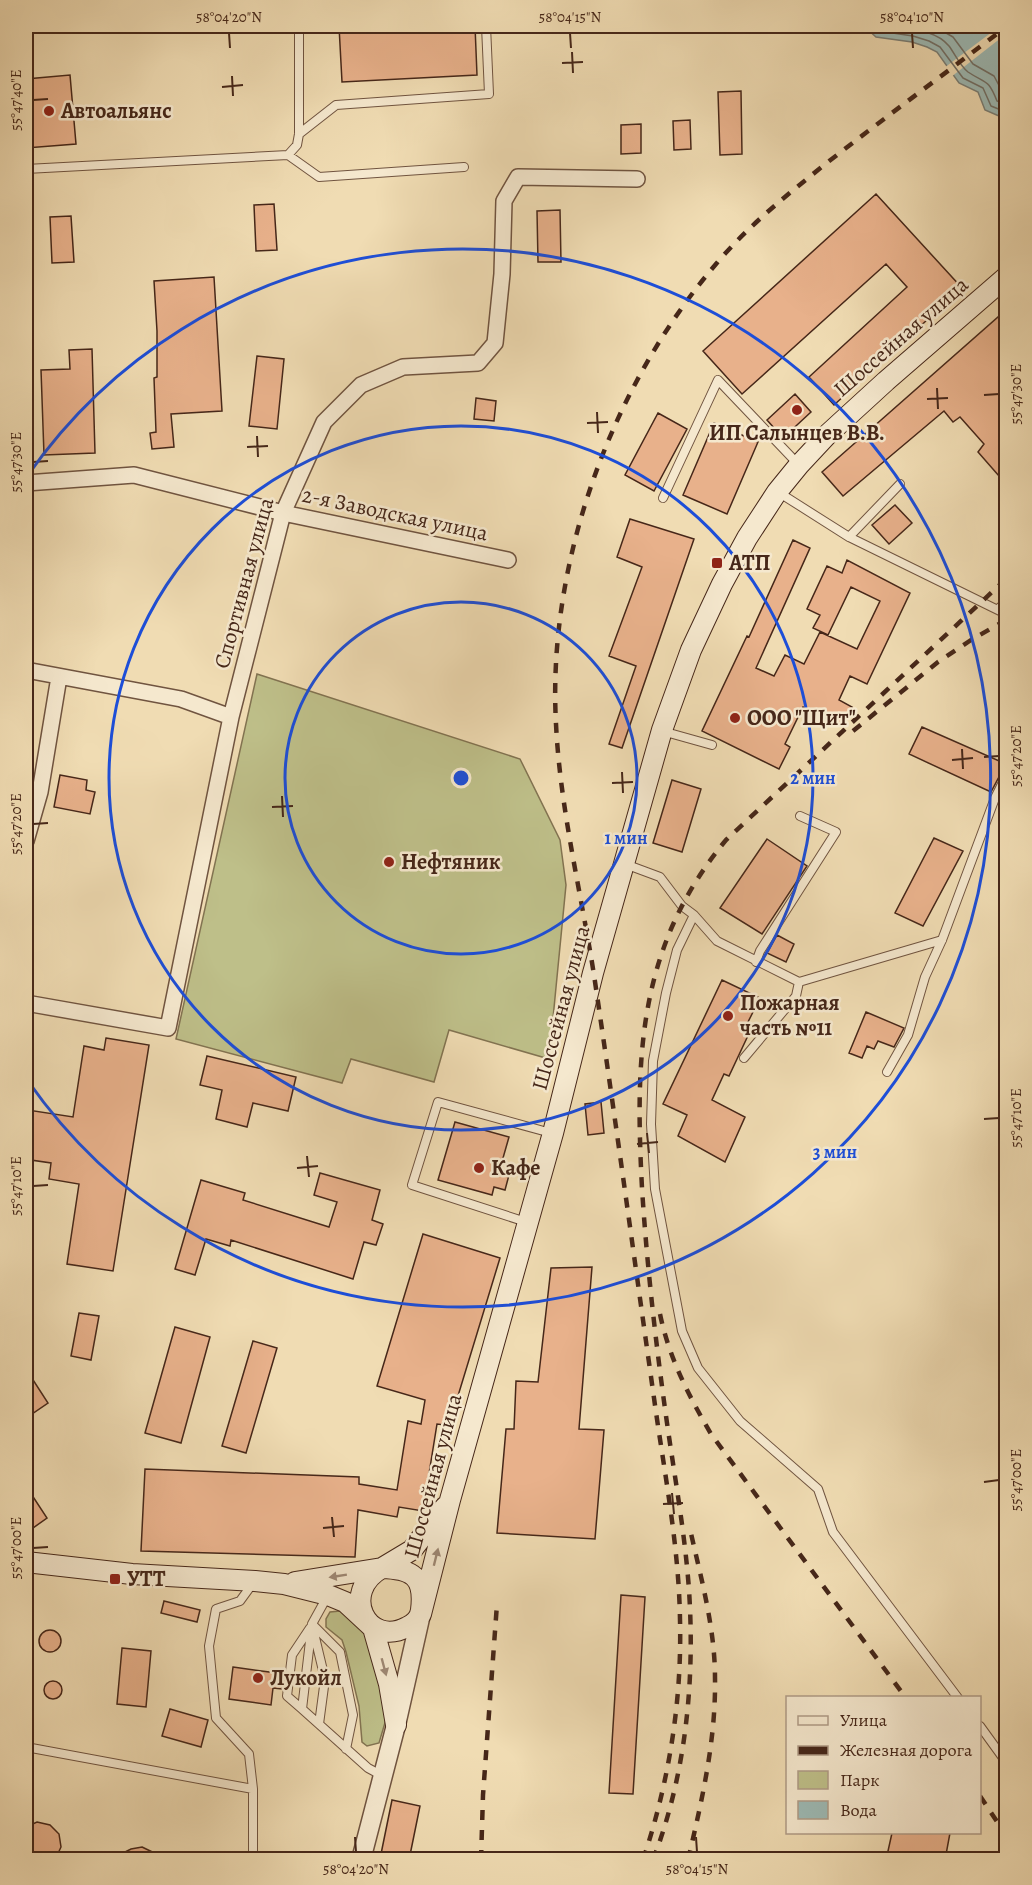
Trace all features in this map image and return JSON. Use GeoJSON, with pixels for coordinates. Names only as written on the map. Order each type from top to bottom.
{"type":"FeatureCollection","features":[{"type":"Feature","properties":{"kind":"main road","name":"Шоссейная улица"},"geometry":{"type":"LineString","coordinates":[[421,1614],[450,1500],[553,1133],[593,973],[662,730],[691,650],[747,538],[777,492],[799,465],[827,435],[886,381],[1006,277]]}},
{"type":"Feature","properties":{"kind":"main road"},"geometry":{"type":"LineString","coordinates":[[396,1725],[389,1684],[373,1628],[364,1617],[360,1605],[361,1592],[366,1581],[382,1568],[412,1551],[450,1500]]}},
{"type":"Feature","properties":{"kind":"main road"},"geometry":{"type":"LineString","coordinates":[[26,1562],[132,1574],[284,1584],[328,1594],[345,1602],[373,1628],[386,1632],[400,1631],[412,1625],[421,1614],[421,1588],[413,1575],[401,1569],[382,1568],[284,1584]]}},
{"type":"Feature","properties":{"kind":"street","name":"Спортивная улица"},"geometry":{"type":"LineString","coordinates":[[26,1003],[168,1028],[231,717],[283,513],[324,422],[361,385],[403,367],[478,363],[495,344],[502,274],[504,201],[518,177],[637,179]]}},
{"type":"Feature","properties":{"kind":"street","name":"2-я Заводская улица"},"geometry":{"type":"LineString","coordinates":[[26,483],[134,475],[283,513],[508,560]]}},
{"type":"Feature","properties":{"kind":"street"},"geometry":{"type":"LineString","coordinates":[[26,670],[181,699],[231,717]]}},
{"type":"Feature","properties":{"kind":"street"},"geometry":{"type":"LineString","coordinates":[[26,841],[40,792],[59,677]]}},
{"type":"Feature","properties":{"kind":"street","name":"Шоссейная улица"},"geometry":{"type":"LineString","coordinates":[[361,1860],[396,1725],[421,1614]]}},
{"type":"Feature","properties":{"kind":"lane"},"geometry":{"type":"LineString","coordinates":[[288,155],[297,145],[299,134],[298,26]]}},
{"type":"Feature","properties":{"kind":"lane"},"geometry":{"type":"LineString","coordinates":[[299,134],[336,105],[489,94],[486,26]]}},
{"type":"Feature","properties":{"kind":"lane"},"geometry":{"type":"LineString","coordinates":[[26,169],[288,155],[319,177],[464,167]]}},
{"type":"Feature","properties":{"kind":"lane"},"geometry":{"type":"LineString","coordinates":[[663,498],[718,380],[799,465]]}},
{"type":"Feature","properties":{"kind":"lane"},"geometry":{"type":"LineString","coordinates":[[849,537],[900,484]]}},
{"type":"Feature","properties":{"kind":"lane"},"geometry":{"type":"LineString","coordinates":[[777,492],[849,537],[998,609],[1006,615]]}},
{"type":"Feature","properties":{"kind":"lane"},"geometry":{"type":"LineString","coordinates":[[998,609],[1006,602]]}},
{"type":"Feature","properties":{"kind":"lane"},"geometry":{"type":"LineString","coordinates":[[662,730],[712,746]]}},
{"type":"Feature","properties":{"kind":"lane"},"geometry":{"type":"LineString","coordinates":[[887,1072],[909,1035],[925,976],[942,940],[1006,776]]}},
{"type":"Feature","properties":{"kind":"lane"},"geometry":{"type":"LineString","coordinates":[[756,962],[760,951],[836,832],[800,816]]}},
{"type":"Feature","properties":{"kind":"lane"},"geometry":{"type":"LineString","coordinates":[[625,864],[660,877],[682,906],[694,915],[717,941],[799,982],[942,940]]}},
{"type":"Feature","properties":{"kind":"lane"},"geometry":{"type":"LineString","coordinates":[[694,915],[677,950],[666,993],[653,1061],[651,1124],[655,1189],[681,1331],[698,1368],[740,1421],[819,1489],[833,1532],[956,1696]]}},
{"type":"Feature","properties":{"kind":"lane"},"geometry":{"type":"LineString","coordinates":[[744,1058],[796,996],[799,982]]}},
{"type":"Feature","properties":{"kind":"lane"},"geometry":{"type":"LineString","coordinates":[[528,1223],[412,1185],[438,1102],[553,1133]]}},
{"type":"Feature","properties":{"kind":"lane"},"geometry":{"type":"LineString","coordinates":[[254,1860],[253,1789],[249,1754],[216,1718],[209,1646],[216,1609],[240,1600],[255,1581]]}},
{"type":"Feature","properties":{"kind":"lane"},"geometry":{"type":"LineString","coordinates":[[328,1594],[292,1654],[287,1696],[368,1768],[382,1776]]}},
{"type":"Feature","properties":{"kind":"lane"},"geometry":{"type":"LineString","coordinates":[[302,1709],[312,1624]]}},
{"type":"Feature","properties":{"kind":"lane"},"geometry":{"type":"LineString","coordinates":[[312,1624],[325,1679],[319,1724]]}},
{"type":"Feature","properties":{"kind":"lane"},"geometry":{"type":"LineString","coordinates":[[312,1624],[340,1652],[353,1715],[346,1749]]}},
{"type":"Feature","properties":{"kind":"lane"},"geometry":{"type":"LineString","coordinates":[[981,1727],[1006,1762]]}},
{"type":"Feature","properties":{"kind":"lane"},"geometry":{"type":"LineString","coordinates":[[26,1747],[253,1789]]}},
{"type":"Feature","properties":{"kind":"green space","name":"Нефтяник"},"geometry":{"type":"Polygon","coordinates":[[[257,674],[520,759],[560,840],[566,885],[549,1059],[449,1030],[434,1082],[351,1059],[342,1083],[176,1039],[257,674]]]}},
{"type":"Feature","properties":{"kind":"green space"},"geometry":{"type":"Polygon","coordinates":[[[340,1611],[363,1628],[369,1641],[387,1716],[379,1743],[367,1746],[362,1742],[359,1706],[342,1640],[326,1627],[326,1619],[330,1612],[340,1611]]]}},
{"type":"Feature","properties":{"kind":"water"},"geometry":{"type":"Polygon","coordinates":[[[864,26],[1000,26],[1006,31],[1006,119],[985,110],[978,92],[959,83],[937,52],[912,42],[876,37],[864,26]]]}},
{"type":"Feature","properties":{"kind":"pier"},"geometry":{"type":"Polygon","coordinates":[[[1000,26],[1006,27],[1006,34],[951,77],[944,68],[1000,26]]]}},
{"type":"Feature","properties":{"kind":"building"},"geometry":{"type":"Polygon","coordinates":[[[339,26],[475,26],[477,75],[342,82],[339,26]]]}},
{"type":"Feature","properties":{"kind":"building","name":"Автоальянс"},"geometry":{"type":"Polygon","coordinates":[[[70,75],[76,144],[26,148],[26,79],[70,75]]]}},
{"type":"Feature","properties":{"kind":"building"},"geometry":{"type":"Polygon","coordinates":[[[741,91],[742,154],[720,155],[718,92],[741,91]]]}},
{"type":"Feature","properties":{"kind":"building"},"geometry":{"type":"Polygon","coordinates":[[[690,120],[691,149],[674,150],[673,121],[690,120]]]}},
{"type":"Feature","properties":{"kind":"building"},"geometry":{"type":"Polygon","coordinates":[[[641,124],[641,153],[621,154],[621,125],[641,124]]]}},
{"type":"Feature","properties":{"kind":"building"},"geometry":{"type":"Polygon","coordinates":[[[876,194],[962,288],[834,405],[809,377],[907,287],[886,264],[742,394],[703,351],[876,194]]]}},
{"type":"Feature","properties":{"kind":"building"},"geometry":{"type":"Polygon","coordinates":[[[274,204],[277,250],[256,251],[254,205],[274,204]]]}},
{"type":"Feature","properties":{"kind":"building"},"geometry":{"type":"Polygon","coordinates":[[[560,210],[561,262],[538,262],[537,211],[560,210]]]}},
{"type":"Feature","properties":{"kind":"building"},"geometry":{"type":"Polygon","coordinates":[[[71,216],[74,262],[52,263],[50,217],[71,216]]]}},
{"type":"Feature","properties":{"kind":"building"},"geometry":{"type":"Polygon","coordinates":[[[214,277],[222,411],[171,414],[174,447],[152,449],[150,433],[156,432],[154,378],[157,377],[154,281],[214,277]]]}},
{"type":"Feature","properties":{"kind":"building"},"geometry":{"type":"Polygon","coordinates":[[[1006,310],[1006,484],[978,452],[984,444],[960,417],[953,422],[944,411],[843,496],[822,472],[1006,310]]]}},
{"type":"Feature","properties":{"kind":"building"},"geometry":{"type":"Polygon","coordinates":[[[92,349],[95,453],[44,455],[41,370],[70,369],[69,350],[92,349]]]}},
{"type":"Feature","properties":{"kind":"building"},"geometry":{"type":"Polygon","coordinates":[[[257,356],[284,359],[277,429],[249,426],[257,356]]]}},
{"type":"Feature","properties":{"kind":"building"},"geometry":{"type":"Polygon","coordinates":[[[795,394],[811,412],[783,438],[767,420],[795,394]]]}},
{"type":"Feature","properties":{"kind":"building"},"geometry":{"type":"Polygon","coordinates":[[[476,398],[496,401],[494,421],[474,419],[476,398]]]}},
{"type":"Feature","properties":{"kind":"building"},"geometry":{"type":"Polygon","coordinates":[[[658,413],[687,429],[654,491],[625,475],[658,413]]]}},
{"type":"Feature","properties":{"kind":"building"},"geometry":{"type":"Polygon","coordinates":[[[714,423],[758,442],[727,514],[683,495],[714,423]]]}},
{"type":"Feature","properties":{"kind":"building"},"geometry":{"type":"Polygon","coordinates":[[[895,505],[912,523],[889,544],[872,525],[895,505]]]}},
{"type":"Feature","properties":{"kind":"building"},"geometry":{"type":"Polygon","coordinates":[[[630,519],[694,539],[622,748],[609,744],[636,666],[609,656],[642,567],[617,557],[630,519]]]}},
{"type":"Feature","properties":{"kind":"building"},"geometry":{"type":"Polygon","coordinates":[[[793,540],[810,548],[756,668],[774,676],[785,655],[804,664],[820,632],[857,649],[880,601],[851,587],[828,635],[813,628],[820,615],[807,609],[827,566],[842,573],[847,560],[910,593],[867,684],[850,676],[839,700],[852,707],[842,726],[803,707],[785,744],[790,747],[779,769],[702,731],[747,636],[749,637],[793,540]]]}},
{"type":"Feature","properties":{"kind":"building"},"geometry":{"type":"Polygon","coordinates":[[[922,727],[1006,764],[1005,770],[991,792],[909,754],[922,727]]]}},
{"type":"Feature","properties":{"kind":"building"},"geometry":{"type":"Polygon","coordinates":[[[60,775],[87,780],[86,790],[95,792],[90,814],[54,807],[60,775]]]}},
{"type":"Feature","properties":{"kind":"building"},"geometry":{"type":"Polygon","coordinates":[[[672,780],[701,789],[682,852],[653,843],[672,780]]]}},
{"type":"Feature","properties":{"kind":"building"},"geometry":{"type":"Polygon","coordinates":[[[934,838],[963,851],[923,926],[895,913],[934,838]]]}},
{"type":"Feature","properties":{"kind":"building"},"geometry":{"type":"Polygon","coordinates":[[[767,839],[807,866],[762,934],[720,908],[767,839]]]}},
{"type":"Feature","properties":{"kind":"building"},"geometry":{"type":"Polygon","coordinates":[[[777,935],[794,944],[786,962],[767,953],[777,935]]]}},
{"type":"Feature","properties":{"kind":"building"},"geometry":{"type":"Polygon","coordinates":[[[722,980],[760,998],[747,1024],[752,1027],[729,1076],[724,1074],[712,1100],[745,1117],[725,1162],[678,1136],[687,1115],[663,1104],[722,980]]]}},
{"type":"Feature","properties":{"kind":"building"},"geometry":{"type":"Polygon","coordinates":[[[866,1012],[904,1028],[894,1047],[878,1041],[874,1049],[867,1046],[862,1058],[849,1053],[866,1012]]]}},
{"type":"Feature","properties":{"kind":"building"},"geometry":{"type":"Polygon","coordinates":[[[106,1038],[149,1045],[113,1271],[67,1264],[79,1184],[49,1179],[51,1163],[31,1160],[33,1145],[26,1144],[28,1110],[73,1117],[84,1046],[104,1050],[106,1038]]]}},
{"type":"Feature","properties":{"kind":"building"},"geometry":{"type":"Polygon","coordinates":[[[207,1056],[296,1077],[288,1111],[253,1103],[247,1127],[216,1119],[222,1090],[200,1085],[207,1056]]]}},
{"type":"Feature","properties":{"kind":"building"},"geometry":{"type":"Polygon","coordinates":[[[601,1102],[604,1133],[588,1135],[585,1104],[601,1102]]]}},
{"type":"Feature","properties":{"kind":"building"},"geometry":{"type":"Polygon","coordinates":[[[455,1122],[509,1137],[499,1172],[509,1175],[505,1190],[494,1187],[492,1195],[438,1180],[455,1122]]]}},
{"type":"Feature","properties":{"kind":"building"},"geometry":{"type":"Polygon","coordinates":[[[320,1173],[380,1190],[372,1220],[383,1224],[376,1245],[364,1242],[353,1279],[231,1240],[230,1246],[206,1239],[195,1275],[175,1269],[201,1180],[245,1193],[243,1200],[329,1227],[337,1202],[314,1195],[320,1173]]]}},
{"type":"Feature","properties":{"kind":"building"},"geometry":{"type":"Polygon","coordinates":[[[423,1234],[500,1258],[454,1409],[449,1407],[445,1425],[437,1424],[423,1511],[399,1507],[397,1517],[358,1510],[355,1557],[141,1551],[145,1469],[359,1477],[359,1484],[397,1490],[408,1421],[421,1424],[425,1400],[377,1386],[423,1234]]]}},
{"type":"Feature","properties":{"kind":"building"},"geometry":{"type":"Polygon","coordinates":[[[592,1267],[579,1429],[604,1430],[595,1539],[497,1533],[506,1429],[514,1429],[516,1381],[538,1382],[551,1268],[592,1267]]]}},
{"type":"Feature","properties":{"kind":"building"},"geometry":{"type":"Polygon","coordinates":[[[79,1313],[99,1316],[91,1360],[71,1356],[79,1313]]]}},
{"type":"Feature","properties":{"kind":"building"},"geometry":{"type":"Polygon","coordinates":[[[175,1327],[210,1337],[181,1443],[145,1433],[175,1327]]]}},
{"type":"Feature","properties":{"kind":"building"},"geometry":{"type":"Polygon","coordinates":[[[253,1341],[277,1348],[246,1453],[222,1446],[253,1341]]]}},
{"type":"Feature","properties":{"kind":"building"},"geometry":{"type":"Polygon","coordinates":[[[26,1369],[48,1403],[26,1418],[26,1369]]]}},
{"type":"Feature","properties":{"kind":"building"},"geometry":{"type":"Polygon","coordinates":[[[26,1486],[47,1518],[26,1533],[26,1486]]]}},
{"type":"Feature","properties":{"kind":"building"},"geometry":{"type":"Polygon","coordinates":[[[621,1595],[645,1597],[633,1794],[609,1793],[621,1595]]]}},
{"type":"Feature","properties":{"kind":"building"},"geometry":{"type":"Polygon","coordinates":[[[164,1601],[200,1610],[197,1622],[161,1613],[164,1601]]]}},
{"type":"Feature","properties":{"kind":"building"},"geometry":{"type":"Polygon","coordinates":[[[50,1630],[58,1633],[61,1641],[58,1649],[50,1652],[42,1649],[39,1641],[42,1633],[50,1630]]]}},
{"type":"Feature","properties":{"kind":"building"},"geometry":{"type":"Polygon","coordinates":[[[122,1648],[151,1651],[146,1707],[117,1704],[122,1648]]]}},
{"type":"Feature","properties":{"kind":"building"},"geometry":{"type":"Polygon","coordinates":[[[233,1667],[284,1674],[282,1689],[273,1688],[271,1705],[229,1699],[233,1667]]]}},
{"type":"Feature","properties":{"kind":"building"},"geometry":{"type":"Polygon","coordinates":[[[53,1681],[59,1684],[62,1690],[59,1696],[53,1699],[47,1696],[44,1690],[47,1684],[53,1681]]]}},
{"type":"Feature","properties":{"kind":"building"},"geometry":{"type":"Polygon","coordinates":[[[170,1709],[208,1720],[201,1747],[162,1736],[170,1709]]]}},
{"type":"Feature","properties":{"kind":"building"},"geometry":{"type":"Polygon","coordinates":[[[392,1800],[420,1806],[409,1860],[381,1854],[392,1800]]]}},
{"type":"Feature","properties":{"kind":"building"},"geometry":{"type":"Polygon","coordinates":[[[37,1822],[50,1825],[59,1834],[61,1847],[55,1860],[26,1860],[26,1827],[37,1822]]]}},
{"type":"Feature","properties":{"kind":"building"},"geometry":{"type":"Polygon","coordinates":[[[892,1834],[950,1834],[945,1860],[886,1860],[892,1834]]]}},
{"type":"Feature","properties":{"kind":"building"},"geometry":{"type":"Polygon","coordinates":[[[142,1847],[169,1860],[109,1860],[131,1849],[142,1847]]]}},
{"type":"Feature","properties":{"kind":"railway"},"geometry":{"type":"LineString","coordinates":[[643,1860],[660,1801],[672,1741],[679,1681],[679,1592],[670,1509],[602,1028],[558,755],[556,663],[562,602],[575,540],[593,480],[617,421],[645,365],[679,312],[716,264],[755,223],[798,186],[1006,27]]}},
{"type":"Feature","properties":{"kind":"railway"},"geometry":{"type":"LineString","coordinates":[[653,1860],[664,1827],[680,1761],[686,1727],[691,1658],[687,1569],[656,1335],[642,1188],[640,1140],[642,1048],[648,1005],[659,962],[675,921],[697,880],[726,840],[1006,579]]}},
{"type":"Feature","properties":{"kind":"railway"},"geometry":{"type":"LineString","coordinates":[[853,731],[938,662],[1006,620]]}},
{"type":"Feature","properties":{"kind":"railway"},"geometry":{"type":"LineString","coordinates":[[660,1314],[681,1376],[711,1434],[905,1696]]}},
{"type":"Feature","properties":{"kind":"railway"},"geometry":{"type":"LineString","coordinates":[[688,1860],[711,1747],[715,1701],[713,1641],[690,1529]]}},
{"type":"Feature","properties":{"kind":"railway"},"geometry":{"type":"LineString","coordinates":[[481,1860],[483,1795],[497,1604]]}},
{"type":"Feature","properties":{"kind":"railway"},"geometry":{"type":"LineString","coordinates":[[981,1798],[1006,1835]]}},
{"type":"Feature","properties":{"kind":"place","name":"Автоальянс"},"geometry":{"type":"Point","coordinates":[49,111]}},
{"type":"Feature","properties":{"kind":"place","name":"ИП Салынцев В.В."},"geometry":{"type":"Point","coordinates":[797,410]}},
{"type":"Feature","properties":{"kind":"place","name":"АТП"},"geometry":{"type":"Point","coordinates":[717,563]}},
{"type":"Feature","properties":{"kind":"place","name":"ООО \"Щит\""},"geometry":{"type":"Point","coordinates":[735,718]}},
{"type":"Feature","properties":{"kind":"place","name":"Нефтяник"},"geometry":{"type":"Point","coordinates":[389,862]}},
{"type":"Feature","properties":{"kind":"place","name":"Пожарная часть №11"},"geometry":{"type":"Point","coordinates":[728,1016]}},
{"type":"Feature","properties":{"kind":"place","name":"Кафе"},"geometry":{"type":"Point","coordinates":[479,1168]}},
{"type":"Feature","properties":{"kind":"place","name":"УТТ"},"geometry":{"type":"Point","coordinates":[115,1579]}},
{"type":"Feature","properties":{"kind":"place","name":"Лукойл"},"geometry":{"type":"Point","coordinates":[258,1678]}}]}
